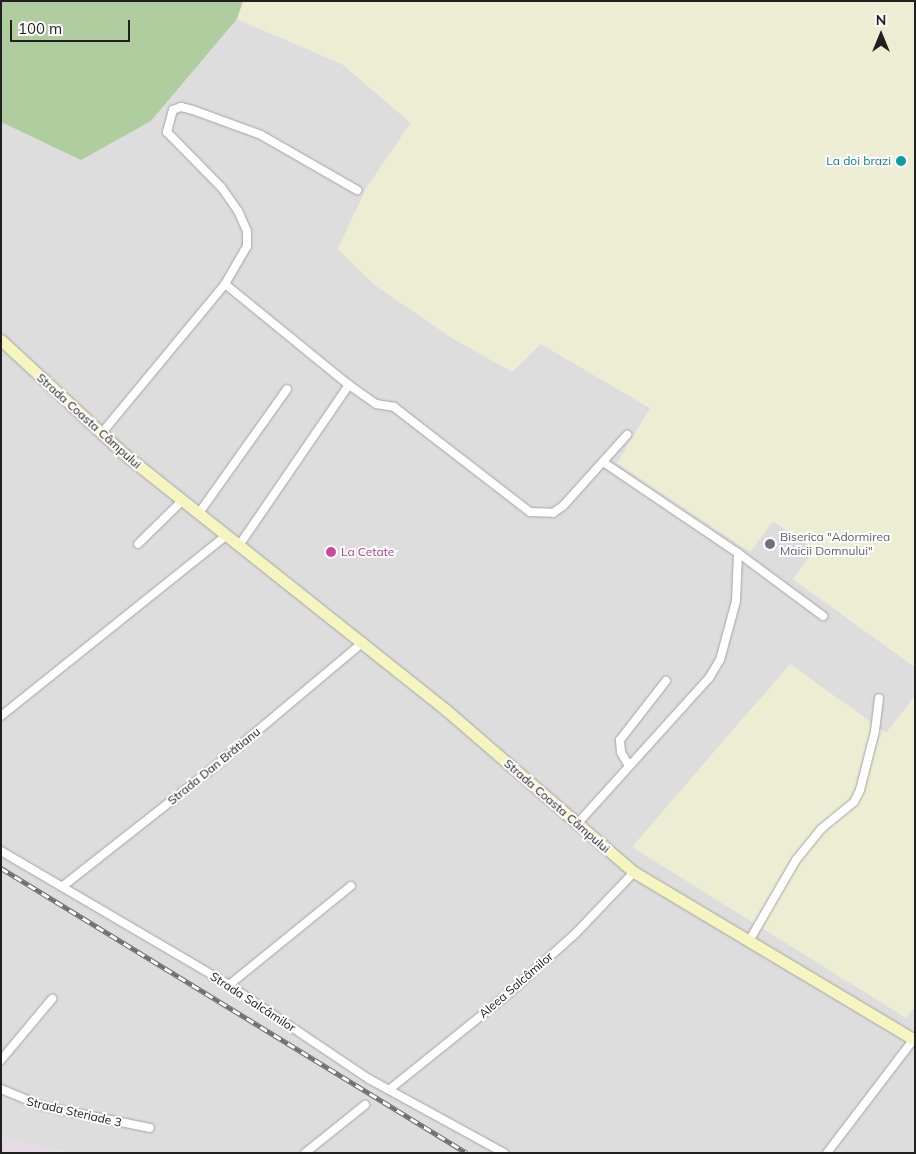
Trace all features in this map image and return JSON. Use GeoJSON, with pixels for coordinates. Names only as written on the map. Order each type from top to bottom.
{"type":"FeatureCollection","features":[{"type":"Feature","properties":{"kind":"street"},"geometry":{"type":"LineString","coordinates":[[102,434],[224,284],[247,246],[247,231],[221,187],[168,132],[172,110],[181,107],[193,110],[261,135],[357,190]]}},
{"type":"Feature","properties":{"kind":"street"},"geometry":{"type":"LineString","coordinates":[[224,284],[349,385],[376,404],[394,407],[530,512],[553,513],[563,506],[627,435]]}},
{"type":"Feature","properties":{"kind":"street","name":"Strada Coasta Câmpului"},"geometry":{"type":"LineString","coordinates":[[1,340],[102,434],[363,642],[634,872],[914,1040],[827,1153]]}},
{"type":"Feature","properties":{"kind":"street"},"geometry":{"type":"LineString","coordinates":[[240,544],[349,385]]}},
{"type":"Feature","properties":{"kind":"street"},"geometry":{"type":"LineString","coordinates":[[199,513],[287,390]]}},
{"type":"Feature","properties":{"kind":"street"},"geometry":{"type":"LineString","coordinates":[[603,462],[738,554],[822,616]]}},
{"type":"Feature","properties":{"kind":"street"},"geometry":{"type":"LineString","coordinates":[[138,544],[183,500]]}},
{"type":"Feature","properties":{"kind":"street"},"geometry":{"type":"LineString","coordinates":[[1,716],[228,535]]}},
{"type":"Feature","properties":{"kind":"street"},"geometry":{"type":"LineString","coordinates":[[576,824],[709,678],[720,660],[736,601],[738,554]]}},
{"type":"Feature","properties":{"kind":"street","name":"Strada Dan Brătianu"},"geometry":{"type":"LineString","coordinates":[[63,886],[213,768],[363,642]]}},
{"type":"Feature","properties":{"kind":"street"},"geometry":{"type":"LineString","coordinates":[[629,766],[621,752],[620,740],[666,681]]}},
{"type":"Feature","properties":{"kind":"street"},"geometry":{"type":"LineString","coordinates":[[749,941],[796,860],[821,830],[854,802],[860,790],[875,731],[879,698]]}},
{"type":"Feature","properties":{"kind":"street","name":"Strada Salcâmilor"},"geometry":{"type":"LineString","coordinates":[[1,851],[229,984],[369,1079],[504,1153]]}},
{"type":"Feature","properties":{"kind":"street","name":"Aleea Salcâmilor"},"geometry":{"type":"LineString","coordinates":[[390,1089],[508,994],[576,933],[634,872]]}},
{"type":"Feature","properties":{"kind":"street"},"geometry":{"type":"LineString","coordinates":[[229,984],[351,886]]}},
{"type":"Feature","properties":{"kind":"street"},"geometry":{"type":"LineString","coordinates":[[1,1060],[52,999]]}},
{"type":"Feature","properties":{"kind":"street","name":"Strada Steriade 3"},"geometry":{"type":"LineString","coordinates":[[1,1089],[42,1106],[150,1128]]}},
{"type":"Feature","properties":{"kind":"street"},"geometry":{"type":"LineString","coordinates":[[305,1153],[365,1105]]}},
{"type":"Feature","properties":{"kind":"shaded area"},"geometry":{"type":"Polygon","coordinates":[[[237,19],[342,64],[411,123],[367,187],[338,249],[375,285],[452,338],[512,371],[541,344],[650,408],[750,552],[773,521],[815,549],[793,579],[915,667],[915,696],[886,734],[905,1018],[915,1007],[915,1153],[69,1153],[1,1138],[1,122],[12,125],[151,121],[237,19]]]}},
{"type":"Feature","properties":{"kind":"shaded area"},"geometry":{"type":"Polygon","coordinates":[[[1,1138],[69,1153],[1,1153],[1,1138]]]}},
{"type":"Feature","properties":{"kind":"green space"},"geometry":{"type":"Polygon","coordinates":[[[1,1],[243,1],[237,19],[151,121],[81,160],[1,122],[1,1]]]}},
{"type":"Feature","properties":{"kind":"green space"},"geometry":{"type":"Polygon","coordinates":[[[243,1],[915,1],[915,667],[793,579],[815,549],[773,521],[750,552],[617,463],[650,408],[541,344],[512,372],[452,338],[375,285],[338,249],[367,187],[411,123],[342,64],[237,19],[243,1]]]}},
{"type":"Feature","properties":{"kind":"green space"},"geometry":{"type":"Polygon","coordinates":[[[790,664],[886,733],[915,696],[915,1007],[906,1018],[632,847],[790,664]]]}},
{"type":"Feature","properties":{"kind":"railway"},"geometry":{"type":"LineString","coordinates":[[1,868],[467,1153]]}},
{"type":"Feature","properties":{"kind":"place","name":"La doi brazi"},"geometry":{"type":"Point","coordinates":[901,161]}},
{"type":"Feature","properties":{"kind":"place","name":"Biserica \"Adormirea Maicii Domnului\""},"geometry":{"type":"Point","coordinates":[770,544]}},
{"type":"Feature","properties":{"kind":"place","name":"La Cetate"},"geometry":{"type":"Point","coordinates":[331,552]}}]}
